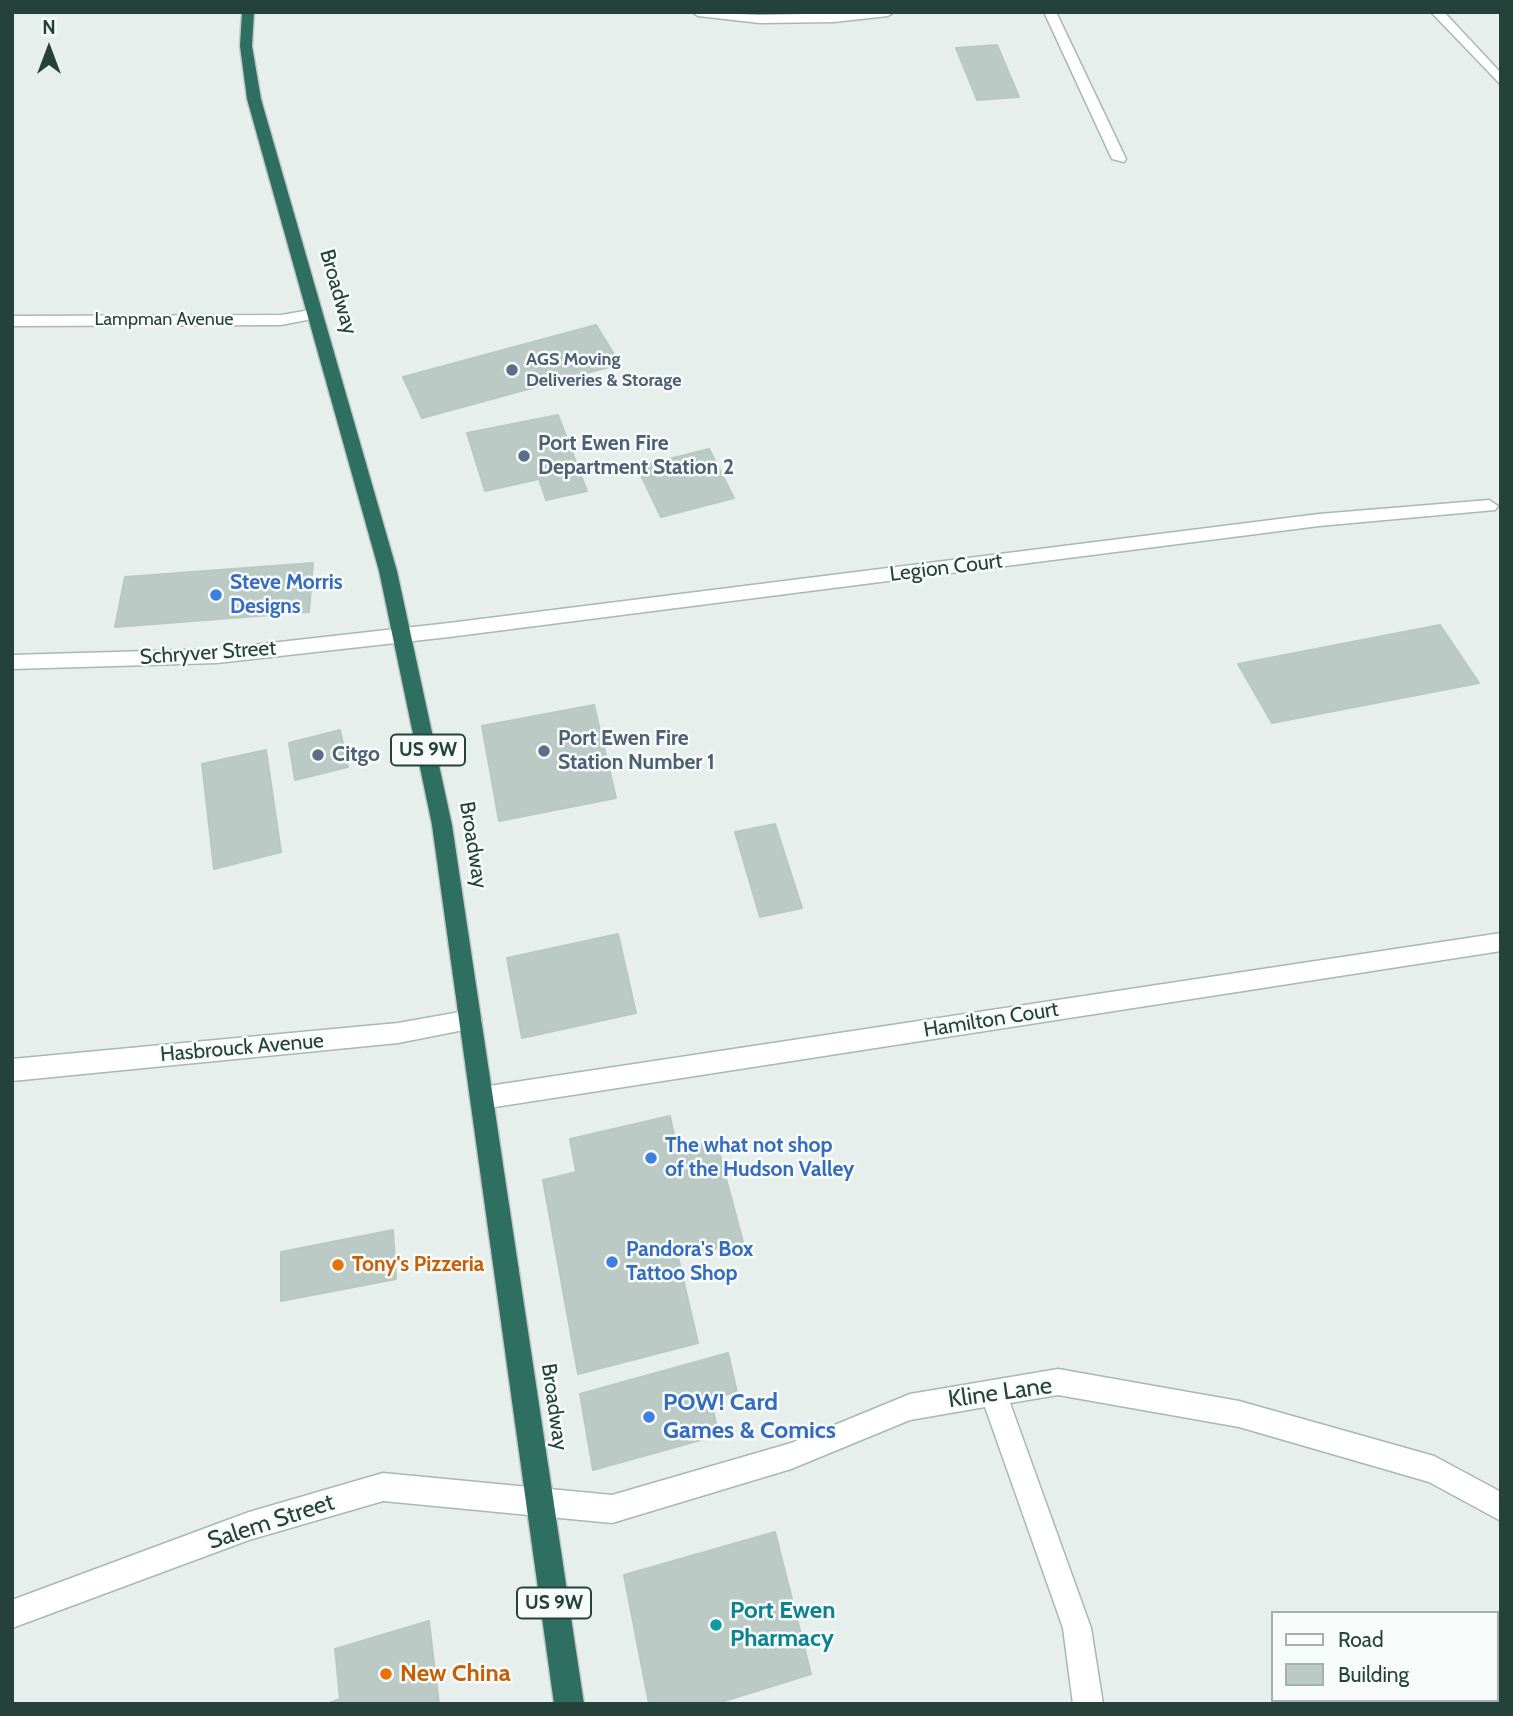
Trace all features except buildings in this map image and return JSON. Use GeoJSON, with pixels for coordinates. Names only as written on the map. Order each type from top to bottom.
{"type":"FeatureCollection","features":[{"type":"Feature","properties":{"kind":"highway","name":"Broadway"},"geometry":{"type":"LineString","coordinates":[[248,12],[246,46],[254,99],[316,314],[403,636],[442,825],[569,1704]]}},
{"type":"Feature","properties":{"kind":"street"},"geometry":{"type":"LineString","coordinates":[[698,12],[760,19],[834,18],[888,12]]}},
{"type":"Feature","properties":{"kind":"street"},"geometry":{"type":"LineString","coordinates":[[1050,12],[1119,159]]}},
{"type":"Feature","properties":{"kind":"street"},"geometry":{"type":"LineString","coordinates":[[1437,12],[1501,81]]}},
{"type":"Feature","properties":{"kind":"street","name":"Lampman Avenue"},"geometry":{"type":"LineString","coordinates":[[12,321],[281,320],[316,314]]}},
{"type":"Feature","properties":{"kind":"street","name":"Legion Court"},"geometry":{"type":"LineString","coordinates":[[403,636],[1319,520],[1489,506]]}},
{"type":"Feature","properties":{"kind":"street","name":"Schryver Street"},"geometry":{"type":"LineString","coordinates":[[12,662],[218,656],[403,636]]}},
{"type":"Feature","properties":{"kind":"street","name":"Hamilton Court"},"geometry":{"type":"LineString","coordinates":[[482,1098],[1501,942]]}},
{"type":"Feature","properties":{"kind":"street","name":"Hasbrouck Avenue"},"geometry":{"type":"LineString","coordinates":[[12,1070],[398,1033],[471,1020]]}},
{"type":"Feature","properties":{"kind":"street","name":"Kline Lane"},"geometry":{"type":"LineString","coordinates":[[540,1502],[612,1509],[791,1456],[910,1407],[1058,1382],[1239,1414],[1434,1470],[1501,1507]]}},
{"type":"Feature","properties":{"kind":"street"},"geometry":{"type":"LineString","coordinates":[[993,1392],[1077,1628],[1087,1704]]}},
{"type":"Feature","properties":{"kind":"street","name":"Salem Street"},"geometry":{"type":"LineString","coordinates":[[12,1614],[249,1527],[383,1487],[540,1502]]}},
{"type":"Feature","properties":{"kind":"place","name":"AGS Moving Deliveries & Storage"},"geometry":{"type":"Point","coordinates":[512,370]}},
{"type":"Feature","properties":{"kind":"place","name":"Port Ewen Fire Department Station 2"},"geometry":{"type":"Point","coordinates":[524,456]}},
{"type":"Feature","properties":{"kind":"place","name":"Steve Morris Designs"},"geometry":{"type":"Point","coordinates":[216,595]}},
{"type":"Feature","properties":{"kind":"place","name":"Port Ewen Fire Station Number 1"},"geometry":{"type":"Point","coordinates":[544,751]}},
{"type":"Feature","properties":{"kind":"place","name":"Citgo"},"geometry":{"type":"Point","coordinates":[318,755]}},
{"type":"Feature","properties":{"kind":"place","name":"The what not shop of the Hudson Valley"},"geometry":{"type":"Point","coordinates":[651,1158]}},
{"type":"Feature","properties":{"kind":"place","name":"Pandora's Box Tattoo Shop"},"geometry":{"type":"Point","coordinates":[612,1262]}},
{"type":"Feature","properties":{"kind":"place","name":"Tony's Pizzeria"},"geometry":{"type":"Point","coordinates":[338,1265]}},
{"type":"Feature","properties":{"kind":"place","name":"POW! Card Games & Comics"},"geometry":{"type":"Point","coordinates":[649,1417]}},
{"type":"Feature","properties":{"kind":"place","name":"Port Ewen Pharmacy"},"geometry":{"type":"Point","coordinates":[716,1625]}},
{"type":"Feature","properties":{"kind":"place","name":"New China"},"geometry":{"type":"Point","coordinates":[386,1674]}}]}
